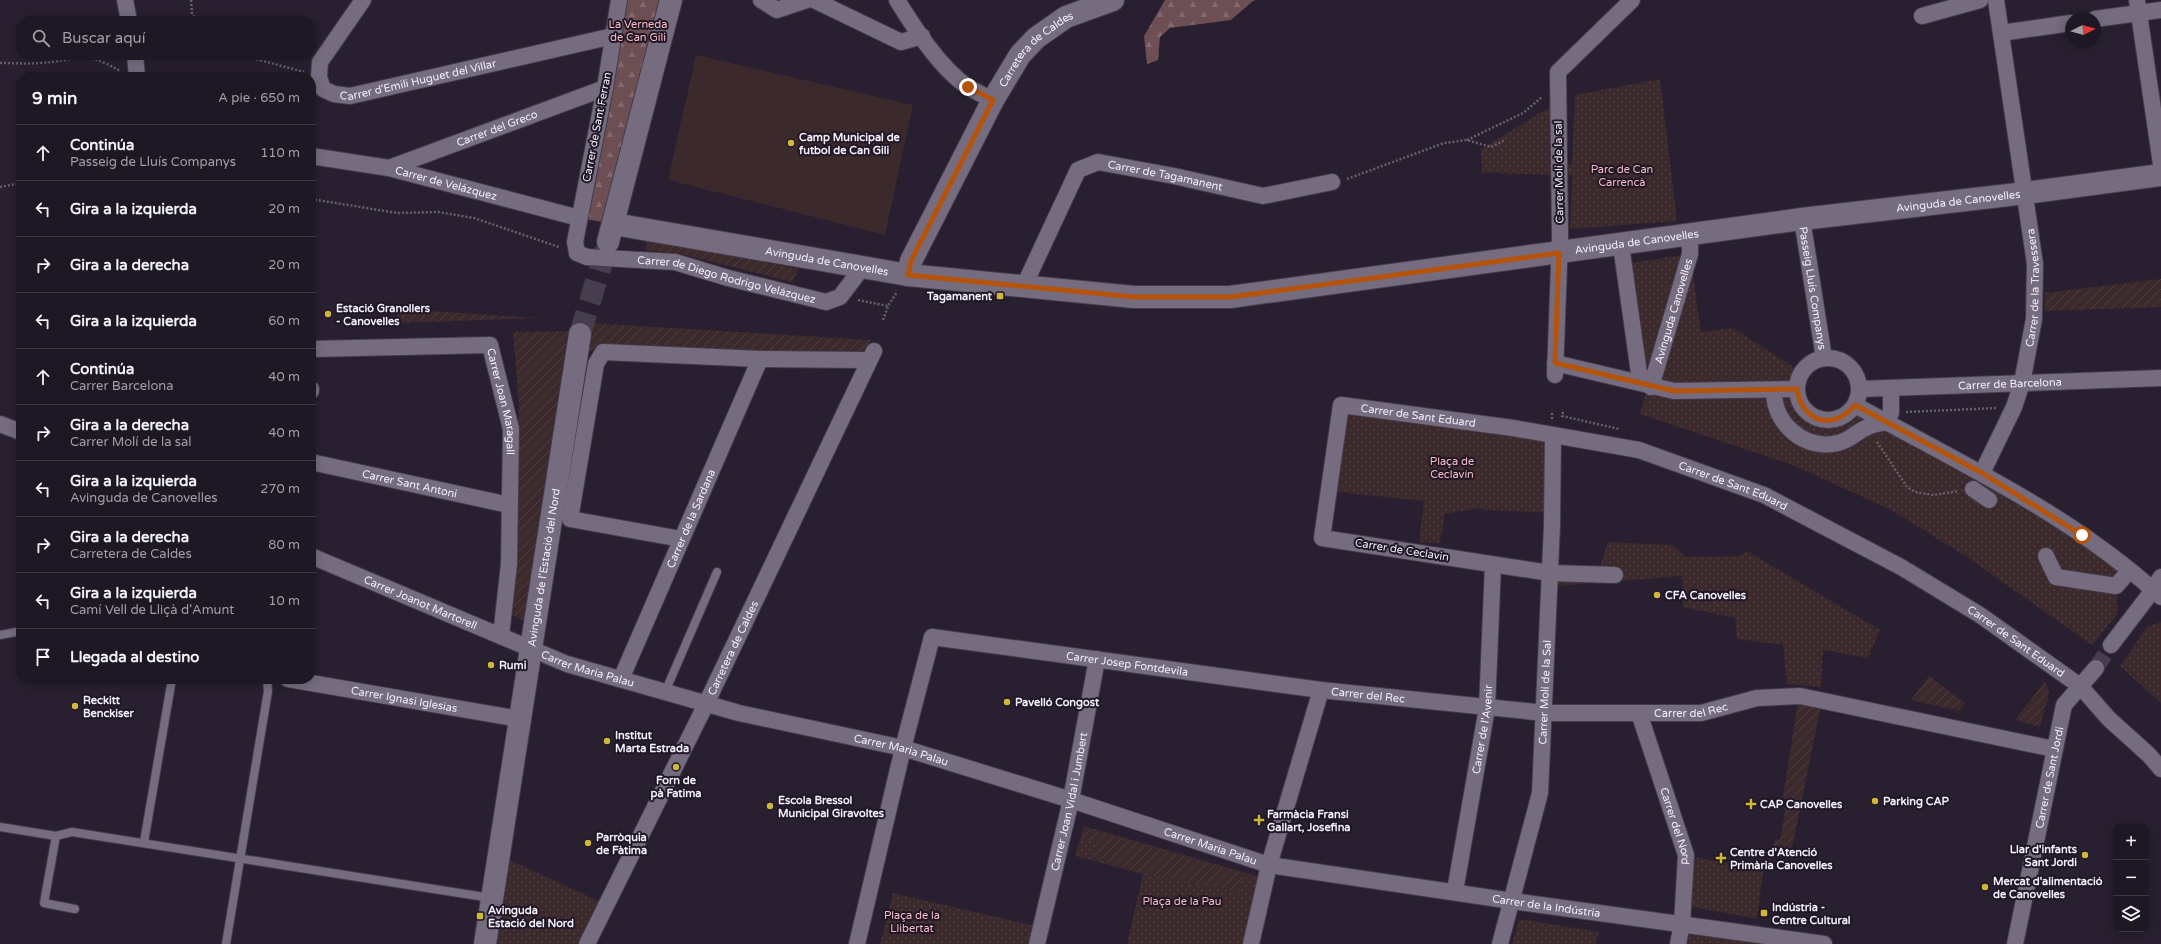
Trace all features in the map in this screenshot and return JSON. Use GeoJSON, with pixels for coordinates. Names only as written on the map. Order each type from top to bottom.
{"type":"FeatureCollection","features":[{"type":"Feature","properties":{"kind":"street"},"geometry":{"type":"LineString","coordinates":[[125,0],[128,16]]}},
{"type":"Feature","properties":{"kind":"street"},"geometry":{"type":"LineString","coordinates":[[319,77],[320,62],[362,0]]}},
{"type":"Feature","properties":{"kind":"street","name":"Carrer de Sant Ferran"},"geometry":{"type":"LineString","coordinates":[[577,253],[575,242],[605,88],[619,0]]}},
{"type":"Feature","properties":{"kind":"street","name":"Avinguda de Canovelles"},"geometry":{"type":"LineString","coordinates":[[671,0],[611,233],[862,268],[903,283],[1024,286],[1134,297],[1230,297],[1802,219],[2026,193],[2161,175]]}},
{"type":"Feature","properties":{"kind":"street"},"geometry":{"type":"LineString","coordinates":[[761,0],[777,10],[807,0]]}},
{"type":"Feature","properties":{"kind":"street"},"geometry":{"type":"LineString","coordinates":[[814,0],[901,42],[922,36]]}},
{"type":"Feature","properties":{"kind":"street"},"geometry":{"type":"LineString","coordinates":[[897,0],[947,68],[968,87],[993,100]]}},
{"type":"Feature","properties":{"kind":"street","name":"Carretera de Caldes"},"geometry":{"type":"LineString","coordinates":[[903,283],[911,261],[993,100],[1020,56],[1036,38],[1066,17],[1113,0]]}},
{"type":"Feature","properties":{"kind":"street","name":"Carrer Molí de la sal"},"geometry":{"type":"LineString","coordinates":[[1632,0],[1558,72],[1559,253],[1555,369],[1651,387]]}},
{"type":"Feature","properties":{"kind":"street"},"geometry":{"type":"LineString","coordinates":[[1922,16],[1980,0]]}},
{"type":"Feature","properties":{"kind":"street","name":"Carrer de la Travessera"},"geometry":{"type":"LineString","coordinates":[[1982,473],[2014,407],[2022,383],[2034,319],[2035,264],[2026,193],[1996,0]]}},
{"type":"Feature","properties":{"kind":"street"},"geometry":{"type":"LineString","coordinates":[[2138,6],[2161,164]]}},
{"type":"Feature","properties":{"kind":"street"},"geometry":{"type":"LineString","coordinates":[[2101,17],[2138,6],[2161,10]]}},
{"type":"Feature","properties":{"kind":"street"},"geometry":{"type":"LineString","coordinates":[[2001,33],[2065,24]]}},
{"type":"Feature","properties":{"kind":"street","name":"Carrer d'Emili Huguet del Villar"},"geometry":{"type":"LineString","coordinates":[[319,77],[323,89],[334,94],[350,96],[613,36]]}},
{"type":"Feature","properties":{"kind":"street"},"geometry":{"type":"LineString","coordinates":[[131,72],[133,60]]}},
{"type":"Feature","properties":{"kind":"street","name":"Carrer del Greco"},"geometry":{"type":"LineString","coordinates":[[389,168],[605,88]]}},
{"type":"Feature","properties":{"kind":"street","name":"Carrer de Velázquez"},"geometry":{"type":"LineString","coordinates":[[316,157],[389,168],[579,218]]}},
{"type":"Feature","properties":{"kind":"street","name":"Carrer de Tagamanent"},"geometry":{"type":"LineString","coordinates":[[1024,286],[1078,170],[1098,162],[1174,176],[1263,196],[1332,182]]}},
{"type":"Feature","properties":{"kind":"street","name":"Passeig Lluís Companys"},"geometry":{"type":"LineString","coordinates":[[1802,219],[1824,358]]}},
{"type":"Feature","properties":{"kind":"street","name":"Avinguda Canovelles"},"geometry":{"type":"LineString","coordinates":[[1651,387],[1690,254],[1690,234]]}},
{"type":"Feature","properties":{"kind":"street"},"geometry":{"type":"LineString","coordinates":[[1620,245],[1639,373],[1651,387],[1674,391],[1797,389]]}},
{"type":"Feature","properties":{"kind":"street","name":"Carrer de Diego Rodrigo Velázquez"},"geometry":{"type":"LineString","coordinates":[[577,253],[587,257],[675,262],[806,298],[826,302],[840,297]]}},
{"type":"Feature","properties":{"kind":"street"},"geometry":{"type":"LineString","coordinates":[[840,297],[862,268]]}},
{"type":"Feature","properties":{"kind":"street","name":"Avinguda de l'Estació del Nord"},"geometry":{"type":"LineString","coordinates":[[485,944],[580,334]]}},
{"type":"Feature","properties":{"kind":"street","name":"Carrer Joan Maragall"},"geometry":{"type":"LineString","coordinates":[[316,349],[490,346],[511,429],[509,564],[501,636]]}},
{"type":"Feature","properties":{"kind":"street"},"geometry":{"type":"LineString","coordinates":[[681,539],[570,519],[596,364],[604,352],[760,359]]}},
{"type":"Feature","properties":{"kind":"street","name":"Carretera de Caldes"},"geometry":{"type":"LineString","coordinates":[[587,944],[706,704],[868,355],[760,359]]}},
{"type":"Feature","properties":{"kind":"street"},"geometry":{"type":"LineString","coordinates":[[1824,358],[1834,358],[1844,362],[1852,369],[1858,379],[1860,389],[1855,405],[1849,413],[1840,419],[1830,421],[1820,420],[1811,416],[1803,408],[1798,399],[1797,389],[1798,380],[1805,369],[1815,360],[1824,358]]}},
{"type":"Feature","properties":{"kind":"street","name":"Carrer de la Sardana"},"geometry":{"type":"LineString","coordinates":[[621,679],[760,359]]}},
{"type":"Feature","properties":{"kind":"street","name":"Carrer de Barcelona"},"geometry":{"type":"LineString","coordinates":[[1860,389],[2161,378]]}},
{"type":"Feature","properties":{"kind":"street"},"geometry":{"type":"LineString","coordinates":[[1888,418],[1891,388]]}},
{"type":"Feature","properties":{"kind":"street"},"geometry":{"type":"LineString","coordinates":[[1774,390],[1775,407],[1787,426],[1801,438],[1819,444],[1839,443],[1848,440],[1866,427],[1888,418]]}},
{"type":"Feature","properties":{"kind":"street","name":"Carrer de Sant Eduard"},"geometry":{"type":"LineString","coordinates":[[1341,405],[1513,428],[1639,450],[1764,495],[1901,567],[1973,611],[2080,686],[2109,719],[2149,755],[2161,769]]}},
{"type":"Feature","properties":{"kind":"street","name":"Carrer de Ceclavin"},"geometry":{"type":"LineString","coordinates":[[1341,405],[1322,538],[1550,573],[1615,575]]}},
{"type":"Feature","properties":{"kind":"street"},"geometry":{"type":"LineString","coordinates":[[1855,405],[1888,418],[1982,473],[2082,535],[2129,571],[2158,588],[2111,644]]}},
{"type":"Feature","properties":{"kind":"street"},"geometry":{"type":"LineString","coordinates":[[0,424],[16,430]]}},
{"type":"Feature","properties":{"kind":"street","name":"Carrer Molí de la Sal"},"geometry":{"type":"LineString","coordinates":[[1500,944],[1540,793],[1545,713],[1553,435]]}},
{"type":"Feature","properties":{"kind":"street","name":"Carrer Sant Antoni"},"geometry":{"type":"LineString","coordinates":[[316,463],[510,505]]}},
{"type":"Feature","properties":{"kind":"street"},"geometry":{"type":"LineString","coordinates":[[1973,489],[1989,500]]}},
{"type":"Feature","properties":{"kind":"street"},"geometry":{"type":"LineString","coordinates":[[2046,556],[2056,578],[2116,586],[2129,571]]}},
{"type":"Feature","properties":{"kind":"street","name":"Carrer Joanot Martorell"},"geometry":{"type":"LineString","coordinates":[[316,558],[530,648]]}},
{"type":"Feature","properties":{"kind":"street","name":"Carrer de l'Avenir"},"geometry":{"type":"LineString","coordinates":[[1455,891],[1488,708],[1492,565]]}},
{"type":"Feature","properties":{"kind":"street","name":"Carrer Josep Fontdevila"},"geometry":{"type":"LineString","coordinates":[[903,748],[932,637],[1321,690]]}},
{"type":"Feature","properties":{"kind":"street","name":"Carrer Maria Palau"},"geometry":{"type":"LineString","coordinates":[[530,648],[567,664],[706,704],[903,748],[1071,800],[1269,865]]}},
{"type":"Feature","properties":{"kind":"street","name":"Carrer Joan Vidal i Jumbert"},"geometry":{"type":"LineString","coordinates":[[1037,944],[1071,800],[1097,659]]}},
{"type":"Feature","properties":{"kind":"street","name":"Carrer de Sant Jordi"},"geometry":{"type":"LineString","coordinates":[[2015,944],[2064,705],[2096,668]]}},
{"type":"Feature","properties":{"kind":"street","name":"Carrer Ignasi Iglesias"},"geometry":{"type":"LineString","coordinates":[[316,684],[520,718]]}},
{"type":"Feature","properties":{"kind":"street"},"geometry":{"type":"LineString","coordinates":[[1251,944],[1269,865],[1321,690]]}},
{"type":"Feature","properties":{"kind":"street","name":"Carrer del Rec"},"geometry":{"type":"LineString","coordinates":[[1321,690],[1545,713],[1701,713],[1757,698],[1800,696],[2054,749]]}},
{"type":"Feature","properties":{"kind":"street","name":"Carrer del Nord"},"geometry":{"type":"LineString","coordinates":[[1640,713],[1686,855],[1682,924],[1678,944]]}},
{"type":"Feature","properties":{"kind":"street"},"geometry":{"type":"LineString","coordinates":[[857,944],[903,748]]}},
{"type":"Feature","properties":{"kind":"street","name":"Carrer de la Indústria"},"geometry":{"type":"LineString","coordinates":[[1269,865],[1455,891],[1512,901],[1824,944]]}},
{"type":"Feature","properties":{"kind":"lane"},"geometry":{"type":"LineString","coordinates":[[665,692],[717,572]]}},
{"type":"Feature","properties":{"kind":"lane"},"geometry":{"type":"LineString","coordinates":[[0,635],[16,633]]}},
{"type":"Feature","properties":{"kind":"lane"},"geometry":{"type":"LineString","coordinates":[[144,842],[171,684]]}},
{"type":"Feature","properties":{"kind":"lane"},"geometry":{"type":"LineString","coordinates":[[226,944],[239,857],[268,690],[267,684]]}},
{"type":"Feature","properties":{"kind":"lane"},"geometry":{"type":"LineString","coordinates":[[0,827],[56,836],[72,832],[144,842],[492,898]]}},
{"type":"Feature","properties":{"kind":"lane"},"geometry":{"type":"LineString","coordinates":[[56,836],[44,903],[75,909]]}},
{"type":"Feature","properties":{"kind":"path"},"geometry":{"type":"LineString","coordinates":[[191,0],[193,16]]}},
{"type":"Feature","properties":{"kind":"path"},"geometry":{"type":"LineString","coordinates":[[0,63],[41,63],[58,60]]}},
{"type":"Feature","properties":{"kind":"path"},"geometry":{"type":"LineString","coordinates":[[93,60],[124,72]]}},
{"type":"Feature","properties":{"kind":"path"},"geometry":{"type":"LineString","coordinates":[[259,60],[301,72]]}},
{"type":"Feature","properties":{"kind":"path"},"geometry":{"type":"LineString","coordinates":[[1332,182],[1387,165],[1396,160],[1444,143],[1467,140],[1523,113],[1544,96]]}},
{"type":"Feature","properties":{"kind":"path"},"geometry":{"type":"LineString","coordinates":[[1467,140],[1491,147],[1505,140]]}},
{"type":"Feature","properties":{"kind":"path"},"geometry":{"type":"LineString","coordinates":[[0,186],[16,184]]}},
{"type":"Feature","properties":{"kind":"path"},"geometry":{"type":"LineString","coordinates":[[316,200],[397,213],[438,212],[474,218],[577,253]]}},
{"type":"Feature","properties":{"kind":"path"},"geometry":{"type":"LineString","coordinates":[[883,320],[888,306],[903,283]]}},
{"type":"Feature","properties":{"kind":"path"},"geometry":{"type":"LineString","coordinates":[[840,297],[888,306]]}},
{"type":"Feature","properties":{"kind":"path"},"geometry":{"type":"LineString","coordinates":[[1888,418],[2014,407]]}},
{"type":"Feature","properties":{"kind":"path"},"geometry":{"type":"LineString","coordinates":[[1563,412],[1562,416],[1576,419]]}},
{"type":"Feature","properties":{"kind":"path"},"geometry":{"type":"LineString","coordinates":[[1877,442],[1907,487],[1915,492],[1933,495],[1973,489]]}},
{"type":"Feature","properties":{"kind":"green space","name":"La Verneda de Can Gili"},"geometry":{"type":"Polygon","coordinates":[[[619,0],[671,0],[614,224],[579,218],[619,0]]]}},
{"type":"Feature","properties":{"kind":"green space"},"geometry":{"type":"Polygon","coordinates":[[[1165,0],[1256,0],[1231,20],[1170,28],[1160,37],[1158,60],[1147,64],[1144,36],[1165,0]]]}},
{"type":"Feature","properties":{"kind":"green space","name":"Camp Municipal de futbol de Can Gili"},"geometry":{"type":"Polygon","coordinates":[[[696,55],[913,105],[885,235],[668,180],[696,55]]]}},
{"type":"Feature","properties":{"kind":"green space","name":"Parc de Can Carrencà"},"geometry":{"type":"Polygon","coordinates":[[[1660,79],[1677,221],[1570,229],[1572,175],[1482,173],[1481,149],[1550,107],[1552,164],[1572,165],[1575,95],[1660,79]]]}},
{"type":"Feature","properties":{"kind":"green space"},"geometry":{"type":"Polygon","coordinates":[[[648,239],[799,269],[792,282],[681,254],[645,250],[648,239]]]}},
{"type":"Feature","properties":{"kind":"green space"},"geometry":{"type":"Polygon","coordinates":[[[1690,254],[1701,332],[1733,328],[1799,371],[1795,377],[1794,383],[1795,396],[1808,420],[1839,423],[1855,411],[1984,480],[2129,571],[2116,586],[2118,613],[2092,645],[1964,555],[1891,510],[1795,466],[1640,414],[1646,392],[1631,263],[1690,254]]]}},
{"type":"Feature","properties":{"kind":"green space"},"geometry":{"type":"Polygon","coordinates":[[[2161,279],[2161,307],[2045,311],[2045,293],[2161,279]]]}},
{"type":"Feature","properties":{"kind":"green space"},"geometry":{"type":"Polygon","coordinates":[[[398,309],[537,318],[396,323],[398,309]]]}},
{"type":"Feature","properties":{"kind":"green space"},"geometry":{"type":"Polygon","coordinates":[[[590,323],[871,340],[866,355],[584,351],[590,323]]]}},
{"type":"Feature","properties":{"kind":"green space"},"geometry":{"type":"Polygon","coordinates":[[[568,331],[529,624],[509,613],[519,406],[513,332],[568,331]]]}},
{"type":"Feature","properties":{"kind":"green space","name":"Plaça de Ceclavín"},"geometry":{"type":"Polygon","coordinates":[[[1349,406],[1553,441],[1552,513],[1474,509],[1445,514],[1440,543],[1419,542],[1424,501],[1337,492],[1349,406]]]}},
{"type":"Feature","properties":{"kind":"green space"},"geometry":{"type":"Polygon","coordinates":[[[1608,542],[1672,545],[1686,557],[1738,556],[1747,551],[1880,630],[1868,658],[1823,650],[1821,687],[1787,684],[1783,645],[1737,639],[1735,618],[1683,607],[1682,576],[1558,586],[1561,564],[1600,567],[1608,542]]]}},
{"type":"Feature","properties":{"kind":"green space"},"geometry":{"type":"Polygon","coordinates":[[[2161,622],[2161,703],[2120,666],[2147,627],[2161,622]]]}},
{"type":"Feature","properties":{"kind":"green space"},"geometry":{"type":"Polygon","coordinates":[[[1929,676],[1965,703],[1959,711],[1911,700],[1929,676]]]}},
{"type":"Feature","properties":{"kind":"green space"},"geometry":{"type":"Polygon","coordinates":[[[2045,681],[2049,692],[2040,727],[2015,720],[2045,681]]]}},
{"type":"Feature","properties":{"kind":"green space"},"geometry":{"type":"Polygon","coordinates":[[[1798,700],[1821,705],[1791,853],[1772,851],[1775,839],[1780,840],[1787,799],[1783,798],[1798,700]]]}},
{"type":"Feature","properties":{"kind":"green space","name":"Plaça de la Pau"},"geometry":{"type":"Polygon","coordinates":[[[1084,826],[1267,879],[1251,944],[1127,944],[1143,874],[1075,856],[1084,826]]]}},
{"type":"Feature","properties":{"kind":"green space"},"geometry":{"type":"Polygon","coordinates":[[[1085,828],[1244,873],[1240,892],[1143,874],[1093,857],[1096,843],[1081,840],[1085,828]]]}},
{"type":"Feature","properties":{"kind":"green space"},"geometry":{"type":"Polygon","coordinates":[[[499,855],[605,904],[587,944],[485,944],[499,855]]]}},
{"type":"Feature","properties":{"kind":"green space"},"geometry":{"type":"Polygon","coordinates":[[[1688,856],[1731,864],[1764,866],[1757,919],[1688,906],[1688,856]]]}},
{"type":"Feature","properties":{"kind":"green space","name":"Plaça de la Llibertat"},"geometry":{"type":"Polygon","coordinates":[[[893,893],[1035,926],[1032,944],[880,944],[893,893]]]}},
{"type":"Feature","properties":{"kind":"green space"},"geometry":{"type":"Polygon","coordinates":[[[1519,919],[1599,932],[1596,944],[1512,944],[1519,919]]]}},
{"type":"Feature","properties":{"kind":"green space"},"geometry":{"type":"Polygon","coordinates":[[[1682,924],[1766,936],[1765,944],[1678,944],[1682,924]]]}},
{"type":"Feature","properties":{"kind":"tunnel"},"geometry":{"type":"LineString","coordinates":[[580,334],[608,242]]}},
{"type":"Feature","properties":{"kind":"tunnel"},"geometry":{"type":"LineString","coordinates":[[2096,668],[2111,645]]}},
{"type":"Feature","properties":{"kind":"place","name":"Camp Municipal de futbol de Can Gili"},"geometry":{"type":"Point","coordinates":[791,143]}},
{"type":"Feature","properties":{"kind":"place","name":"Tagamanent"},"geometry":{"type":"Point","coordinates":[1000,296]}},
{"type":"Feature","properties":{"kind":"place","name":"Estació Granollers - Canovelles"},"geometry":{"type":"Point","coordinates":[328,314]}},
{"type":"Feature","properties":{"kind":"place","name":"CFA Canovelles"},"geometry":{"type":"Point","coordinates":[1657,595]}},
{"type":"Feature","properties":{"kind":"place","name":"Rumi"},"geometry":{"type":"Point","coordinates":[491,665]}},
{"type":"Feature","properties":{"kind":"place","name":"Pavelló Congost"},"geometry":{"type":"Point","coordinates":[1007,702]}},
{"type":"Feature","properties":{"kind":"place","name":"Reckitt Benckiser"},"geometry":{"type":"Point","coordinates":[75,706]}},
{"type":"Feature","properties":{"kind":"place","name":"Institut Marta Estrada"},"geometry":{"type":"Point","coordinates":[607,741]}},
{"type":"Feature","properties":{"kind":"place","name":"Forn de pà Fatima"},"geometry":{"type":"Point","coordinates":[676,767]}},
{"type":"Feature","properties":{"kind":"place","name":"Parking CAP"},"geometry":{"type":"Point","coordinates":[1875,801]}},
{"type":"Feature","properties":{"kind":"place","name":"CAP Canovelles"},"geometry":{"type":"Point","coordinates":[1751,804]}},
{"type":"Feature","properties":{"kind":"place","name":"Escola Bressol Municipal Giravoltes"},"geometry":{"type":"Point","coordinates":[770,806]}},
{"type":"Feature","properties":{"kind":"place","name":"Farmàcia Fransi Gallart, Josefina"},"geometry":{"type":"Point","coordinates":[1259,820]}},
{"type":"Feature","properties":{"kind":"place","name":"Parròquia de Fàtima"},"geometry":{"type":"Point","coordinates":[588,843]}},
{"type":"Feature","properties":{"kind":"place","name":"Llar d'infants Sant Jordi"},"geometry":{"type":"Point","coordinates":[2085,855]}},
{"type":"Feature","properties":{"kind":"place","name":"Centre d'Atenció Primària Canovelles"},"geometry":{"type":"Point","coordinates":[1721,858]}},
{"type":"Feature","properties":{"kind":"place","name":"Mercat d'alimentació de Canovelles"},"geometry":{"type":"Point","coordinates":[1985,887]}},
{"type":"Feature","properties":{"kind":"place","name":"Indústria - Centre Cultural"},"geometry":{"type":"Point","coordinates":[1764,913]}},
{"type":"Feature","properties":{"kind":"place","name":"Avinguda Estació del Nord"},"geometry":{"type":"Point","coordinates":[480,916]}},
{"type":"Feature","properties":{"kind":"route"},"geometry":{"type":"LineString","coordinates":[[968,87],[993,100],[911,261],[908,275],[1134,297],[1230,297],[1559,253],[1555,363],[1651,387],[1674,391],[1797,389],[1798,399],[1803,408],[1811,416],[1820,420],[1830,421],[1840,419],[1849,413],[1855,405],[1982,473],[2082,535]]}}]}
